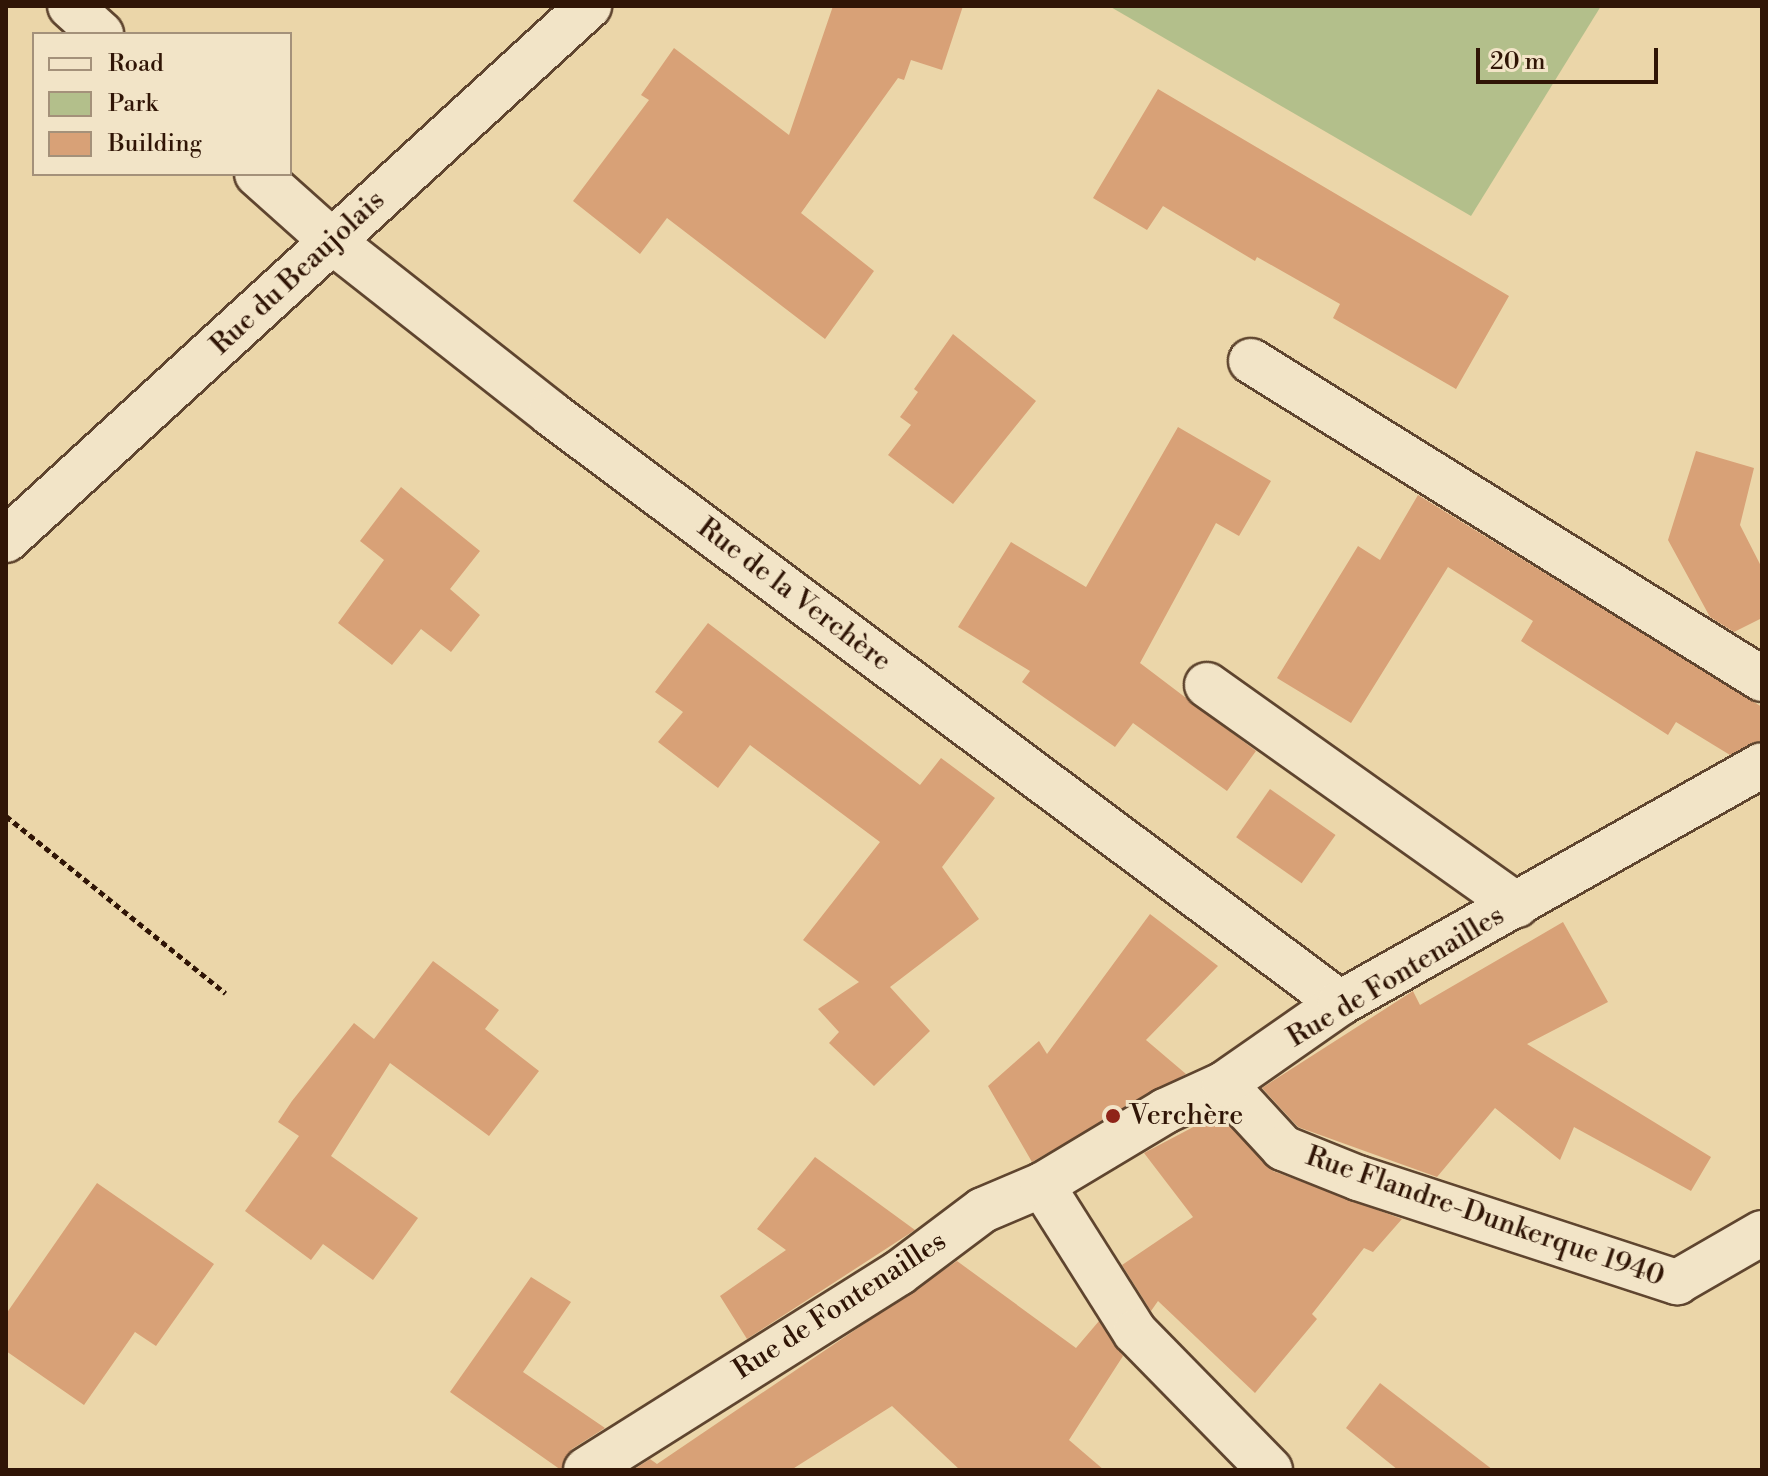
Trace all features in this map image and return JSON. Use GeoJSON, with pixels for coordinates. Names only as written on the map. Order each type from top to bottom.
{"type":"FeatureCollection","features":[{"type":"Feature","properties":{"kind":"street"},"geometry":{"type":"LineString","coordinates":[[70,6],[99,32]]}},
{"type":"Feature","properties":{"kind":"street","name":"Rue du Beaujolais"},"geometry":{"type":"LineString","coordinates":[[6,540],[589,6]]}},
{"type":"Feature","properties":{"kind":"street","name":"Rue de la Verchère"},"geometry":{"type":"LineString","coordinates":[[259,176],[333,242],[550,413],[1340,1003]]}},
{"type":"Feature","properties":{"kind":"street"},"geometry":{"type":"LineString","coordinates":[[1251,361],[1762,679]]}},
{"type":"Feature","properties":{"kind":"street"},"geometry":{"type":"LineString","coordinates":[[1207,685],[1517,905]]}},
{"type":"Feature","properties":{"kind":"street","name":"Rue de Fontenailles"},"geometry":{"type":"LineString","coordinates":[[586,1470],[899,1273],[983,1210],[1042,1185],[1165,1111],[1224,1084],[1340,1003],[1762,765]]}},
{"type":"Feature","properties":{"kind":"street","name":"Rue Flandre-Dunkerque 1940"},"geometry":{"type":"LineString","coordinates":[[1224,1084],[1283,1148],[1358,1178],[1677,1282],[1762,1233]]}},
{"type":"Feature","properties":{"kind":"street"},"geometry":{"type":"LineString","coordinates":[[1042,1185],[1135,1332],[1270,1470]]}},
{"type":"Feature","properties":{"kind":"path"},"geometry":{"type":"LineString","coordinates":[[6,816],[225,993]]}},
{"type":"Feature","properties":{"kind":"green space"},"geometry":{"type":"Polygon","coordinates":[[[1109,6],[1601,6],[1471,216],[1109,6]]]}},
{"type":"Feature","properties":{"kind":"building"},"geometry":{"type":"Polygon","coordinates":[[[833,6],[963,6],[942,70],[911,60],[904,80],[898,78],[801,213],[874,271],[825,339],[667,218],[640,254],[573,201],[649,100],[641,95],[674,48],[789,135],[833,6]]]}},
{"type":"Feature","properties":{"kind":"building"},"geometry":{"type":"Polygon","coordinates":[[[1158,89],[1509,296],[1456,389],[1333,318],[1340,304],[1257,257],[1255,261],[1163,206],[1147,230],[1093,198],[1158,89]]]}},
{"type":"Feature","properties":{"kind":"building"},"geometry":{"type":"Polygon","coordinates":[[[953,334],[1036,401],[953,504],[888,455],[911,425],[900,417],[918,392],[914,389],[953,334]]]}},
{"type":"Feature","properties":{"kind":"building"},"geometry":{"type":"Polygon","coordinates":[[[1178,427],[1271,481],[1239,536],[1216,523],[1140,663],[1256,751],[1227,791],[1133,723],[1115,747],[1022,682],[1030,671],[958,627],[1011,542],[1086,587],[1178,427]]]}},
{"type":"Feature","properties":{"kind":"building"},"geometry":{"type":"Polygon","coordinates":[[[1696,451],[1754,468],[1740,525],[1762,568],[1762,618],[1734,632],[1710,617],[1668,540],[1696,451]]]}},
{"type":"Feature","properties":{"kind":"building"},"geometry":{"type":"Polygon","coordinates":[[[401,487],[480,551],[450,589],[480,615],[451,652],[421,629],[392,665],[338,623],[384,560],[360,541],[401,487]]]}},
{"type":"Feature","properties":{"kind":"building"},"geometry":{"type":"Polygon","coordinates":[[[1418,495],[1762,707],[1762,740],[1730,755],[1676,722],[1668,735],[1521,641],[1533,621],[1448,567],[1351,723],[1277,678],[1358,546],[1380,560],[1418,495]]]}},
{"type":"Feature","properties":{"kind":"building"},"geometry":{"type":"Polygon","coordinates":[[[708,623],[920,785],[941,758],[995,798],[942,867],[979,919],[890,987],[930,1031],[874,1086],[829,1043],[839,1032],[818,1009],[859,982],[803,940],[880,842],[750,745],[718,788],[658,742],[683,712],[655,692],[708,623]]]}},
{"type":"Feature","properties":{"kind":"building"},"geometry":{"type":"Polygon","coordinates":[[[1270,789],[1336,835],[1302,883],[1236,837],[1270,789]]]}},
{"type":"Feature","properties":{"kind":"building"},"geometry":{"type":"Polygon","coordinates":[[[1150,914],[1218,966],[1146,1040],[1186,1074],[1032,1162],[988,1086],[1039,1041],[1047,1054],[1150,914]]]}},
{"type":"Feature","properties":{"kind":"building"},"geometry":{"type":"Polygon","coordinates":[[[1563,922],[1608,1002],[1527,1044],[1711,1157],[1691,1191],[1574,1127],[1560,1160],[1495,1108],[1437,1177],[1298,1127],[1262,1088],[1413,991],[1420,1005],[1563,922]]]}},
{"type":"Feature","properties":{"kind":"building"},"geometry":{"type":"Polygon","coordinates":[[[433,961],[499,1010],[485,1029],[539,1071],[489,1136],[390,1063],[331,1156],[418,1218],[373,1280],[323,1244],[311,1260],[245,1211],[299,1136],[278,1122],[292,1101],[354,1023],[374,1039],[433,961]]]}},
{"type":"Feature","properties":{"kind":"building"},"geometry":{"type":"Polygon","coordinates":[[[1218,1114],[1273,1171],[1402,1219],[1373,1252],[1364,1248],[1312,1314],[1317,1319],[1255,1393],[1158,1301],[1151,1311],[1122,1265],[1193,1217],[1144,1153],[1218,1114]]]}},
{"type":"Feature","properties":{"kind":"building"},"geometry":{"type":"Polygon","coordinates":[[[815,1157],[915,1230],[747,1339],[720,1296],[786,1250],[757,1229],[815,1157]]]}},
{"type":"Feature","properties":{"kind":"building"},"geometry":{"type":"Polygon","coordinates":[[[97,1183],[214,1264],[156,1346],[135,1332],[84,1405],[6,1351],[6,1314],[97,1183]]]}},
{"type":"Feature","properties":{"kind":"building"},"geometry":{"type":"Polygon","coordinates":[[[957,1261],[1076,1348],[1099,1321],[1123,1356],[1069,1440],[1104,1470],[960,1470],[892,1406],[791,1470],[633,1470],[650,1459],[657,1464],[957,1261]]]}},
{"type":"Feature","properties":{"kind":"building"},"geometry":{"type":"Polygon","coordinates":[[[531,1277],[571,1302],[523,1372],[605,1428],[572,1449],[561,1470],[450,1392],[531,1277]]]}},
{"type":"Feature","properties":{"kind":"building"},"geometry":{"type":"Polygon","coordinates":[[[1380,1383],[1493,1470],[1398,1470],[1346,1428],[1380,1383]]]}},
{"type":"Feature","properties":{"kind":"place","name":"Verchère"},"geometry":{"type":"Point","coordinates":[1113,1116]}}]}
